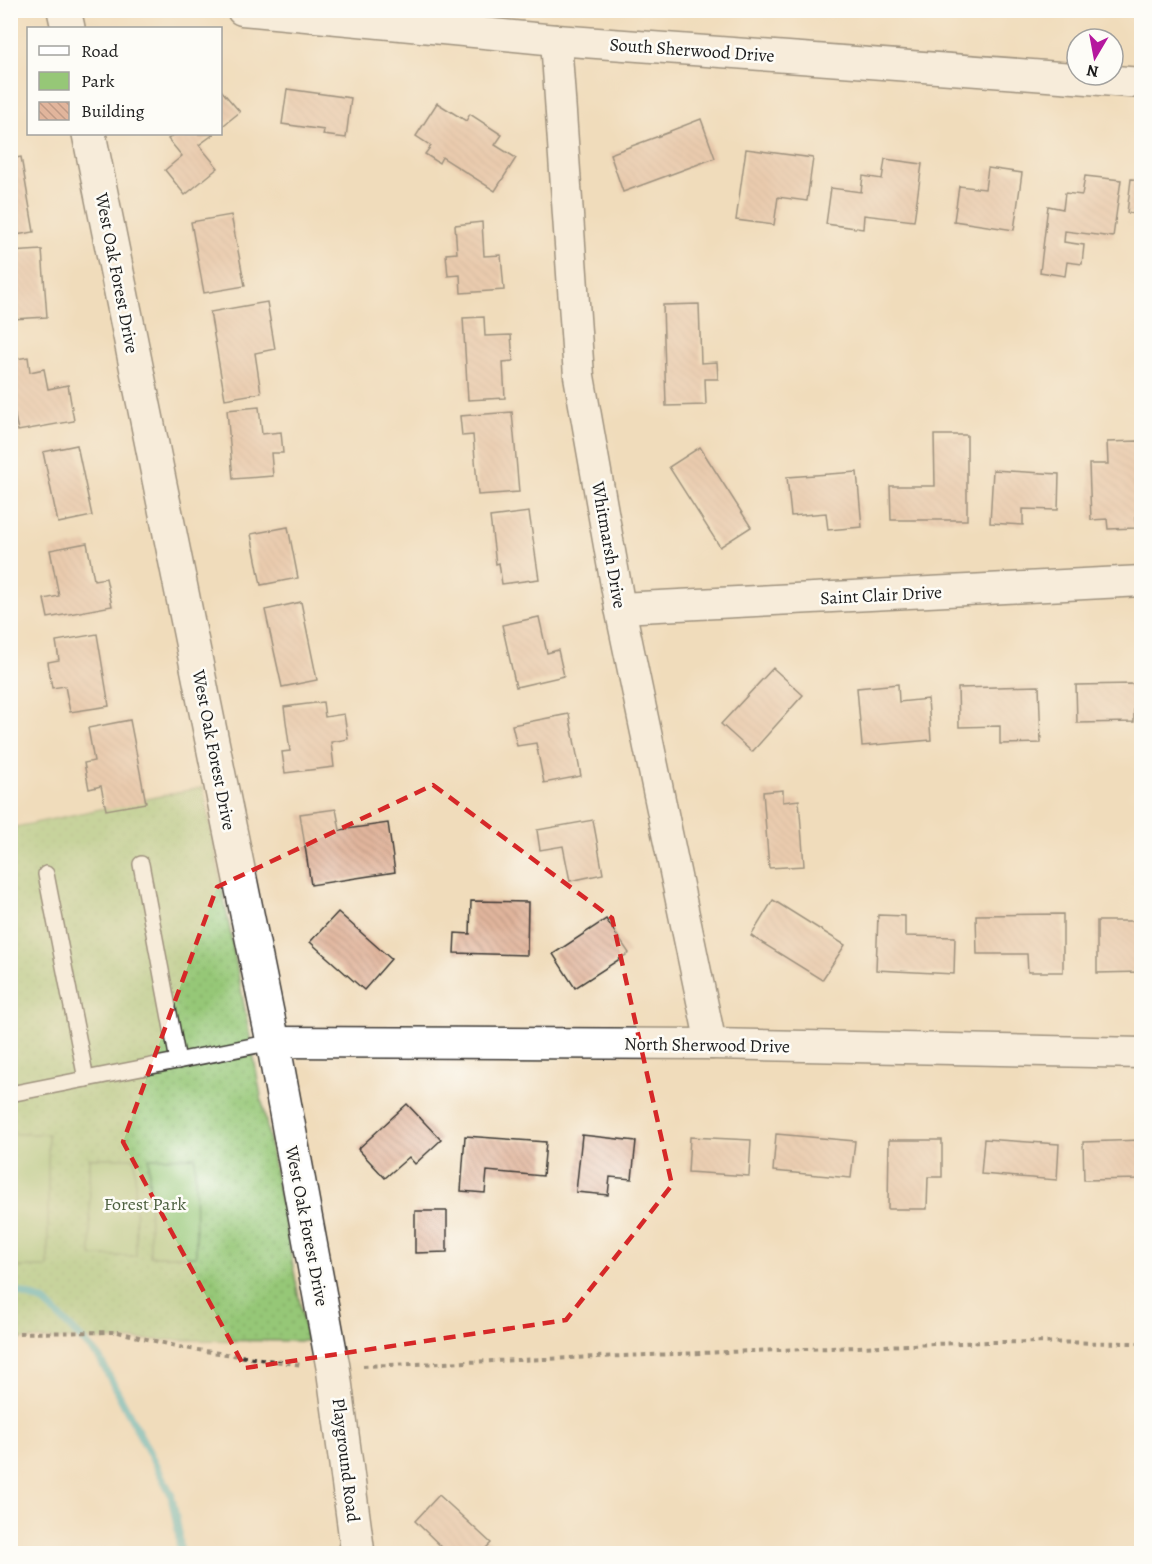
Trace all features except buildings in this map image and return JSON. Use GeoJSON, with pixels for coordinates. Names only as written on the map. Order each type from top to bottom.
{"type":"FeatureCollection","features":[{"type":"Feature","properties":{"kind":"main road"},"geometry":{"type":"LineString","coordinates":[[64,10],[68,27]]}},
{"type":"Feature","properties":{"kind":"main road","name":"West Oak Forest Drive"},"geometry":{"type":"LineString","coordinates":[[89,135],[273,1042],[333,1367]]}},
{"type":"Feature","properties":{"kind":"main road","name":"Playground Road"},"geometry":{"type":"LineString","coordinates":[[333,1367],[358,1554]]}},
{"type":"Feature","properties":{"kind":"street","name":"South Sherwood Drive"},"geometry":{"type":"LineString","coordinates":[[242,10],[556,40],[1142,83]]}},
{"type":"Feature","properties":{"kind":"street","name":"Whitmarsh Drive"},"geometry":{"type":"LineString","coordinates":[[556,40],[579,376],[620,609],[711,1044]]}},
{"type":"Feature","properties":{"kind":"street","name":"Saint Clair Drive"},"geometry":{"type":"LineString","coordinates":[[620,609],[1142,581]]}},
{"type":"Feature","properties":{"kind":"street","name":"North Sherwood Drive"},"geometry":{"type":"LineString","coordinates":[[273,1042],[711,1044],[1142,1053]]}},
{"type":"Feature","properties":{"kind":"lane"},"geometry":{"type":"LineString","coordinates":[[141,864],[178,1060]]}},
{"type":"Feature","properties":{"kind":"lane"},"geometry":{"type":"LineString","coordinates":[[46,874],[86,1078]]}},
{"type":"Feature","properties":{"kind":"lane"},"geometry":{"type":"LineString","coordinates":[[10,1094],[273,1042]]}},
{"type":"Feature","properties":{"kind":"path"},"geometry":{"type":"LineString","coordinates":[[10,1333],[118,1332],[184,1348],[324,1368],[987,1342],[1142,1342]]}},
{"type":"Feature","properties":{"kind":"highlighted area"},"geometry":{"type":"Polygon","coordinates":[[[433,785],[612,918],[672,1185],[566,1320],[245,1368],[123,1142],[217,887],[433,785]]]}},
{"type":"Feature","properties":{"kind":"green space","name":"Forest Park"},"geometry":{"type":"Polygon","coordinates":[[[203,787],[307,1341],[11,1339],[11,828],[203,787]]]}},
{"type":"Feature","properties":{"kind":"green space"},"geometry":{"type":"Polygon","coordinates":[[[11,1134],[48,1134],[48,1267],[11,1267],[11,1134]]]}},
{"type":"Feature","properties":{"kind":"green space"},"geometry":{"type":"Polygon","coordinates":[[[195,1157],[196,1256],[150,1256],[149,1158],[195,1157]]]}},
{"type":"Feature","properties":{"kind":"green space"},"geometry":{"type":"Polygon","coordinates":[[[89,1158],[135,1158],[136,1256],[91,1256],[89,1158]]]}},
{"type":"Feature","properties":{"kind":"waterway"},"geometry":{"type":"LineString","coordinates":[[10,1289],[45,1302],[99,1357],[171,1494],[179,1535],[180,1554]]}}]}
